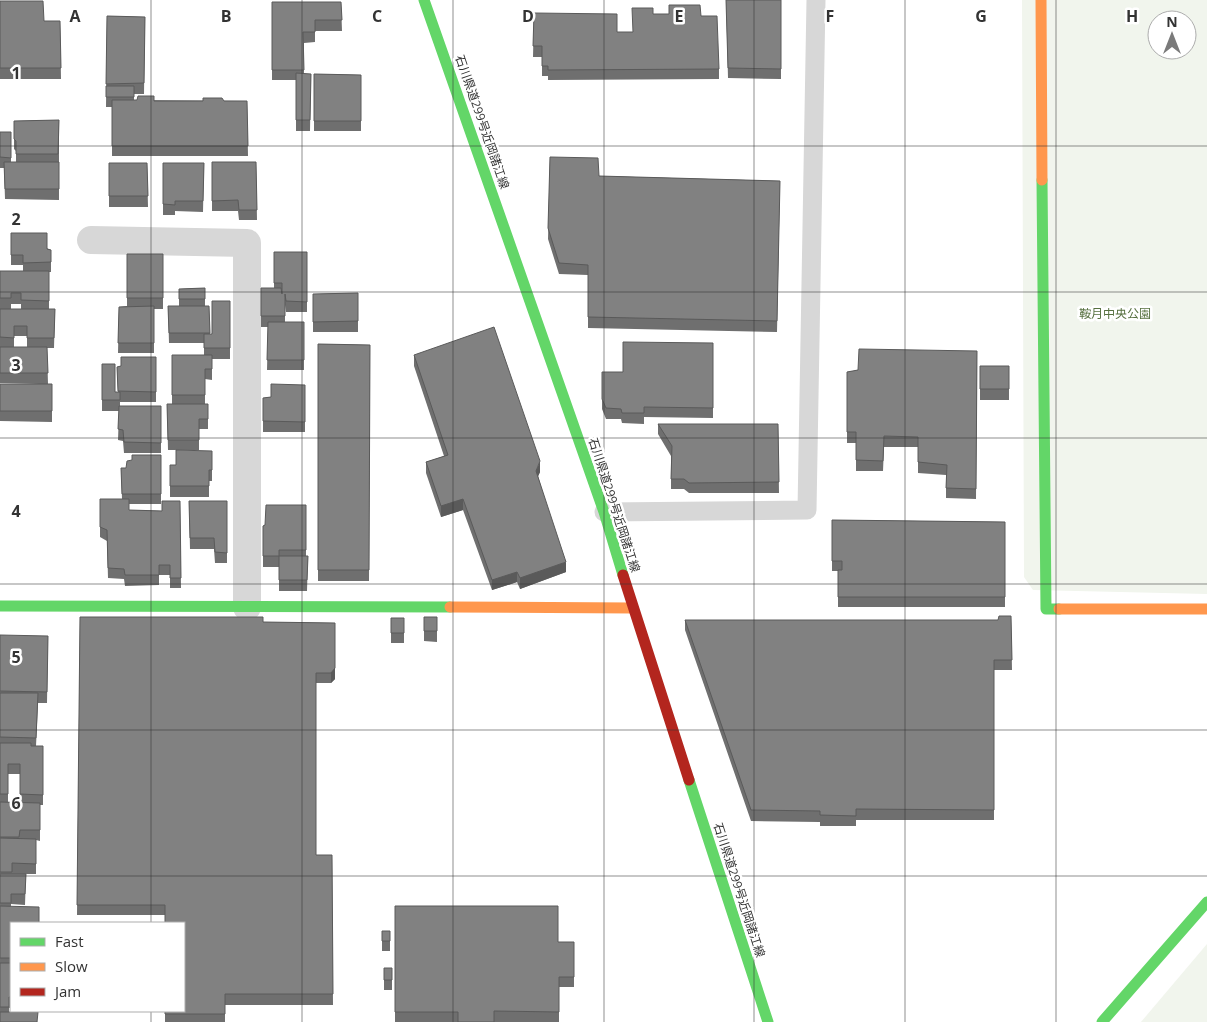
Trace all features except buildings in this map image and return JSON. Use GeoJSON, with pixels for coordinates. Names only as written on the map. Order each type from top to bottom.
{"type":"FeatureCollection","features":[{"type":"Feature","properties":{"kind":"street","name":"石川県道299号近岡諸江線"},"geometry":{"type":"LineString","coordinates":[[424,0],[604,512],[633,608],[768,1022]]}},
{"type":"Feature","properties":{"kind":"street"},"geometry":{"type":"LineString","coordinates":[[1041,0],[1046,609],[1207,609]]}},
{"type":"Feature","properties":{"kind":"street"},"geometry":{"type":"LineString","coordinates":[[90,240],[247,243],[247,607]]}},
{"type":"Feature","properties":{"kind":"street"},"geometry":{"type":"LineString","coordinates":[[0,606],[633,608]]}},
{"type":"Feature","properties":{"kind":"street"},"geometry":{"type":"LineString","coordinates":[[1102,1022],[1207,902]]}},
{"type":"Feature","properties":{"kind":"lane"},"geometry":{"type":"LineString","coordinates":[[604,512],[808,510],[816,0]]}},
{"type":"Feature","properties":{"kind":"green space","name":"鞍月中央公園"},"geometry":{"type":"Polygon","coordinates":[[[1022,0],[1207,0],[1207,594],[1033,590],[1024,577],[1022,0]]]}},
{"type":"Feature","properties":{"kind":"green space"},"geometry":{"type":"Polygon","coordinates":[[[1207,944],[1207,1022],[1141,1022],[1207,944]]]}},
{"type":"Feature","properties":{"kind":"traffic: fast"},"geometry":{"type":"LineString","coordinates":[[424,0],[604,512],[623,575]]}},
{"type":"Feature","properties":{"kind":"traffic: fast"},"geometry":{"type":"LineString","coordinates":[[1042,180],[1046,609],[1059,609]]}},
{"type":"Feature","properties":{"kind":"traffic: fast"},"geometry":{"type":"LineString","coordinates":[[0,606],[450,607]]}},
{"type":"Feature","properties":{"kind":"traffic: fast"},"geometry":{"type":"LineString","coordinates":[[689,780],[768,1022]]}},
{"type":"Feature","properties":{"kind":"traffic: fast"},"geometry":{"type":"LineString","coordinates":[[1102,1022],[1207,902]]}},
{"type":"Feature","properties":{"kind":"traffic: slow"},"geometry":{"type":"LineString","coordinates":[[1041,0],[1042,180]]}},
{"type":"Feature","properties":{"kind":"traffic: slow"},"geometry":{"type":"LineString","coordinates":[[450,607],[633,608]]}},
{"type":"Feature","properties":{"kind":"traffic: slow"},"geometry":{"type":"LineString","coordinates":[[1059,609],[1207,609]]}},
{"type":"Feature","properties":{"kind":"traffic: jam"},"geometry":{"type":"LineString","coordinates":[[623,575],[689,780]]}}]}
